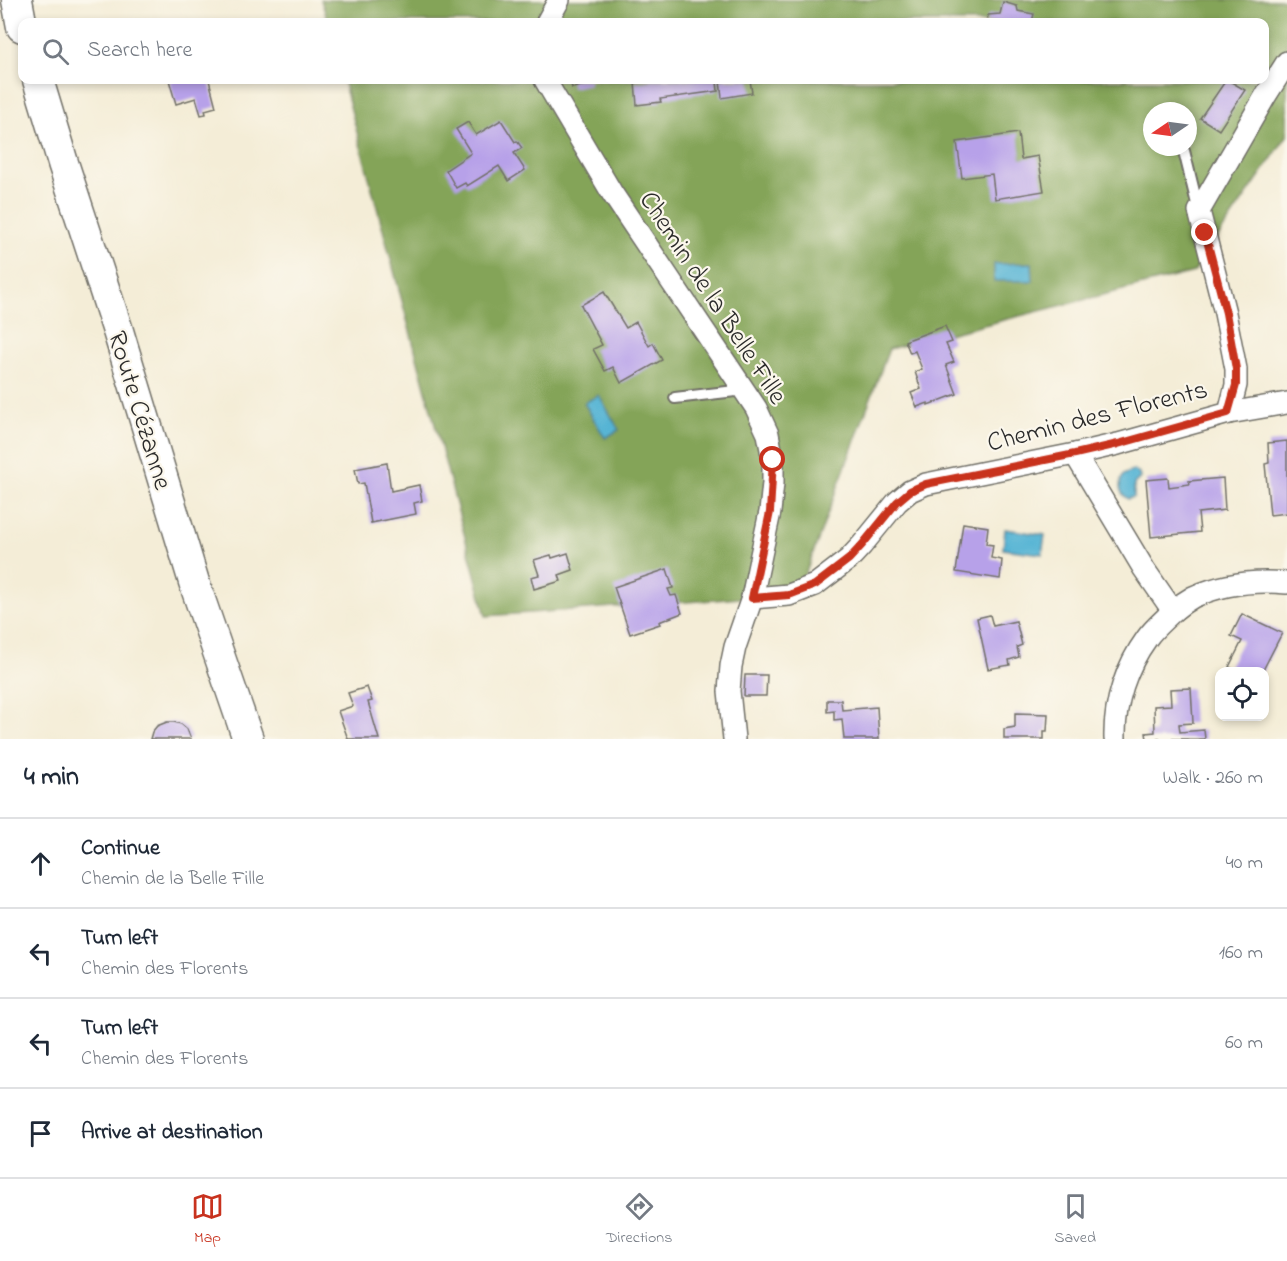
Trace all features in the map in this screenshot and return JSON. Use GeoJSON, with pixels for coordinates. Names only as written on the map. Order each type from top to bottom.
{"type":"FeatureCollection","features":[{"type":"Feature","properties":{"kind":"street"},"geometry":{"type":"LineString","coordinates":[[17,0],[20,18]]}},
{"type":"Feature","properties":{"kind":"street"},"geometry":{"type":"LineString","coordinates":[[549,18],[559,0]]}},
{"type":"Feature","properties":{"kind":"street"},"geometry":{"type":"LineString","coordinates":[[1199,211],[1287,62]]}},
{"type":"Feature","properties":{"kind":"street","name":"Route Cézanne"},"geometry":{"type":"LineString","coordinates":[[39,84],[118,331],[194,582],[248,739]]}},
{"type":"Feature","properties":{"kind":"street","name":"Chemin de la Belle Fille"},"geometry":{"type":"LineString","coordinates":[[547,84],[612,193],[756,408],[768,434],[773,460],[770,512],[752,598],[731,666],[729,691],[734,739]]}},
{"type":"Feature","properties":{"kind":"street","name":"Chemin des Florents"},"geometry":{"type":"LineString","coordinates":[[752,598],[789,595],[815,585],[849,559],[897,502],[910,491],[926,484],[1118,444],[1228,413],[1236,385],[1236,369],[1226,313],[1199,211]]}},
{"type":"Feature","properties":{"kind":"street"},"geometry":{"type":"LineString","coordinates":[[1228,413],[1287,403]]}},
{"type":"Feature","properties":{"kind":"street"},"geometry":{"type":"LineString","coordinates":[[1075,454],[1144,569],[1173,611]]}},
{"type":"Feature","properties":{"kind":"street"},"geometry":{"type":"LineString","coordinates":[[1115,739],[1114,729],[1119,696],[1126,676],[1147,637],[1173,611],[1191,598],[1213,590],[1247,583],[1287,583]]}},
{"type":"Feature","properties":{"kind":"lane"},"geometry":{"type":"LineString","coordinates":[[1185,156],[1199,211]]}},
{"type":"Feature","properties":{"kind":"lane"},"geometry":{"type":"LineString","coordinates":[[675,398],[744,390]]}},
{"type":"Feature","properties":{"kind":"green space"},"geometry":{"type":"Polygon","coordinates":[[[321,0],[1287,0],[1287,136],[1194,272],[889,349],[798,594],[486,616],[344,84],[1269,84],[1269,18],[327,18],[321,0]]]}},
{"type":"Feature","properties":{"kind":"water"},"geometry":{"type":"Polygon","coordinates":[[[1032,263],[1033,281],[994,281],[994,264],[1032,263]]]}},
{"type":"Feature","properties":{"kind":"water"},"geometry":{"type":"Polygon","coordinates":[[[599,395],[619,430],[605,438],[584,403],[599,395]]]}},
{"type":"Feature","properties":{"kind":"water"},"geometry":{"type":"Polygon","coordinates":[[[1134,470],[1140,478],[1134,484],[1134,497],[1128,499],[1121,491],[1120,482],[1123,475],[1134,470]]]}},
{"type":"Feature","properties":{"kind":"water"},"geometry":{"type":"Polygon","coordinates":[[[1005,529],[1045,535],[1042,554],[1003,549],[1005,529]]]}},
{"type":"Feature","properties":{"kind":"building"},"geometry":{"type":"Polygon","coordinates":[[[1003,2],[1017,6],[1018,11],[1034,14],[1033,18],[988,18],[988,15],[1000,14],[1003,2]]]}},
{"type":"Feature","properties":{"kind":"building"},"geometry":{"type":"Polygon","coordinates":[[[170,84],[210,84],[216,107],[205,110],[206,114],[201,115],[196,98],[176,104],[170,84]]]}},
{"type":"Feature","properties":{"kind":"building"},"geometry":{"type":"Polygon","coordinates":[[[571,84],[590,84],[572,88],[571,84]]]}},
{"type":"Feature","properties":{"kind":"building"},"geometry":{"type":"Polygon","coordinates":[[[635,84],[717,84],[718,91],[660,99],[661,102],[637,105],[635,84]]]}},
{"type":"Feature","properties":{"kind":"building"},"geometry":{"type":"Polygon","coordinates":[[[720,84],[751,84],[752,93],[722,98],[720,84]]]}},
{"type":"Feature","properties":{"kind":"building"},"geometry":{"type":"Polygon","coordinates":[[[1223,84],[1235,84],[1245,90],[1219,130],[1200,118],[1223,84]]]}},
{"type":"Feature","properties":{"kind":"building"},"geometry":{"type":"Polygon","coordinates":[[[501,120],[515,142],[517,141],[522,148],[514,153],[525,170],[508,181],[499,166],[467,186],[465,183],[456,188],[446,170],[471,153],[456,129],[468,122],[476,135],[501,120]]]}},
{"type":"Feature","properties":{"kind":"building"},"geometry":{"type":"Polygon","coordinates":[[[1018,133],[1021,159],[1038,156],[1044,191],[995,199],[992,174],[962,178],[957,142],[1018,133]]]}},
{"type":"Feature","properties":{"kind":"building"},"geometry":{"type":"Polygon","coordinates":[[[604,292],[626,328],[636,322],[649,346],[653,343],[662,360],[621,383],[613,367],[605,371],[593,349],[602,345],[581,305],[604,292]]]}},
{"type":"Feature","properties":{"kind":"building"},"geometry":{"type":"Polygon","coordinates":[[[945,326],[952,342],[946,344],[954,362],[946,365],[957,394],[917,407],[911,393],[921,389],[915,372],[922,369],[915,351],[910,353],[905,341],[945,326]]]}},
{"type":"Feature","properties":{"kind":"building"},"geometry":{"type":"Polygon","coordinates":[[[1287,441],[1287,513],[1270,515],[1265,464],[1269,463],[1268,443],[1287,441]]]}},
{"type":"Feature","properties":{"kind":"building"},"geometry":{"type":"Polygon","coordinates":[[[387,463],[391,491],[419,485],[422,501],[414,503],[416,514],[371,523],[364,483],[358,484],[355,469],[387,463]]]}},
{"type":"Feature","properties":{"kind":"building"},"geometry":{"type":"Polygon","coordinates":[[[1168,478],[1169,487],[1190,484],[1189,481],[1223,478],[1225,510],[1198,513],[1200,532],[1151,537],[1146,480],[1168,478]]]}},
{"type":"Feature","properties":{"kind":"building"},"geometry":{"type":"Polygon","coordinates":[[[963,523],[988,527],[986,544],[993,545],[991,558],[1002,560],[1000,579],[956,572],[963,523]]]}},
{"type":"Feature","properties":{"kind":"building"},"geometry":{"type":"Polygon","coordinates":[[[568,553],[573,570],[559,575],[561,581],[534,589],[531,577],[539,575],[534,560],[568,553]]]}},
{"type":"Feature","properties":{"kind":"building"},"geometry":{"type":"Polygon","coordinates":[[[667,569],[673,588],[668,589],[671,596],[676,595],[682,613],[659,622],[660,624],[630,634],[614,587],[667,569]]]}},
{"type":"Feature","properties":{"kind":"building"},"geometry":{"type":"Polygon","coordinates":[[[1242,614],[1282,633],[1265,667],[1229,667],[1242,641],[1231,636],[1242,614]]]}},
{"type":"Feature","properties":{"kind":"building"},"geometry":{"type":"Polygon","coordinates":[[[990,615],[993,626],[1016,621],[1022,645],[1017,647],[1019,657],[1009,660],[1010,665],[988,669],[977,618],[990,615]]]}},
{"type":"Feature","properties":{"kind":"building"},"geometry":{"type":"Polygon","coordinates":[[[745,675],[767,675],[766,696],[744,696],[745,675]]]}},
{"type":"Feature","properties":{"kind":"building"},"geometry":{"type":"Polygon","coordinates":[[[367,687],[372,701],[368,702],[379,739],[348,739],[338,711],[353,706],[348,693],[367,687]]]}},
{"type":"Feature","properties":{"kind":"building"},"geometry":{"type":"Polygon","coordinates":[[[1191,688],[1193,723],[1179,724],[1180,732],[1204,730],[1205,739],[1147,739],[1146,733],[1155,732],[1154,706],[1171,705],[1170,689],[1191,688]]]}},
{"type":"Feature","properties":{"kind":"building"},"geometry":{"type":"Polygon","coordinates":[[[827,700],[841,700],[842,710],[877,707],[879,739],[844,739],[842,719],[834,720],[834,711],[827,712],[827,700]]]}},
{"type":"Feature","properties":{"kind":"building"},"geometry":{"type":"Polygon","coordinates":[[[1015,713],[1048,714],[1044,739],[1004,739],[1004,729],[1015,727],[1015,713]]]}},
{"type":"Feature","properties":{"kind":"building"},"geometry":{"type":"Polygon","coordinates":[[[167,722],[181,724],[187,729],[191,739],[150,739],[157,726],[167,722]]]}},
{"type":"Feature","properties":{"kind":"route"},"geometry":{"type":"LineString","coordinates":[[773,460],[770,512],[752,598],[789,595],[815,585],[849,559],[897,502],[910,491],[926,484],[1118,444],[1228,413],[1236,385],[1236,369],[1226,313],[1205,233]]}}]}
